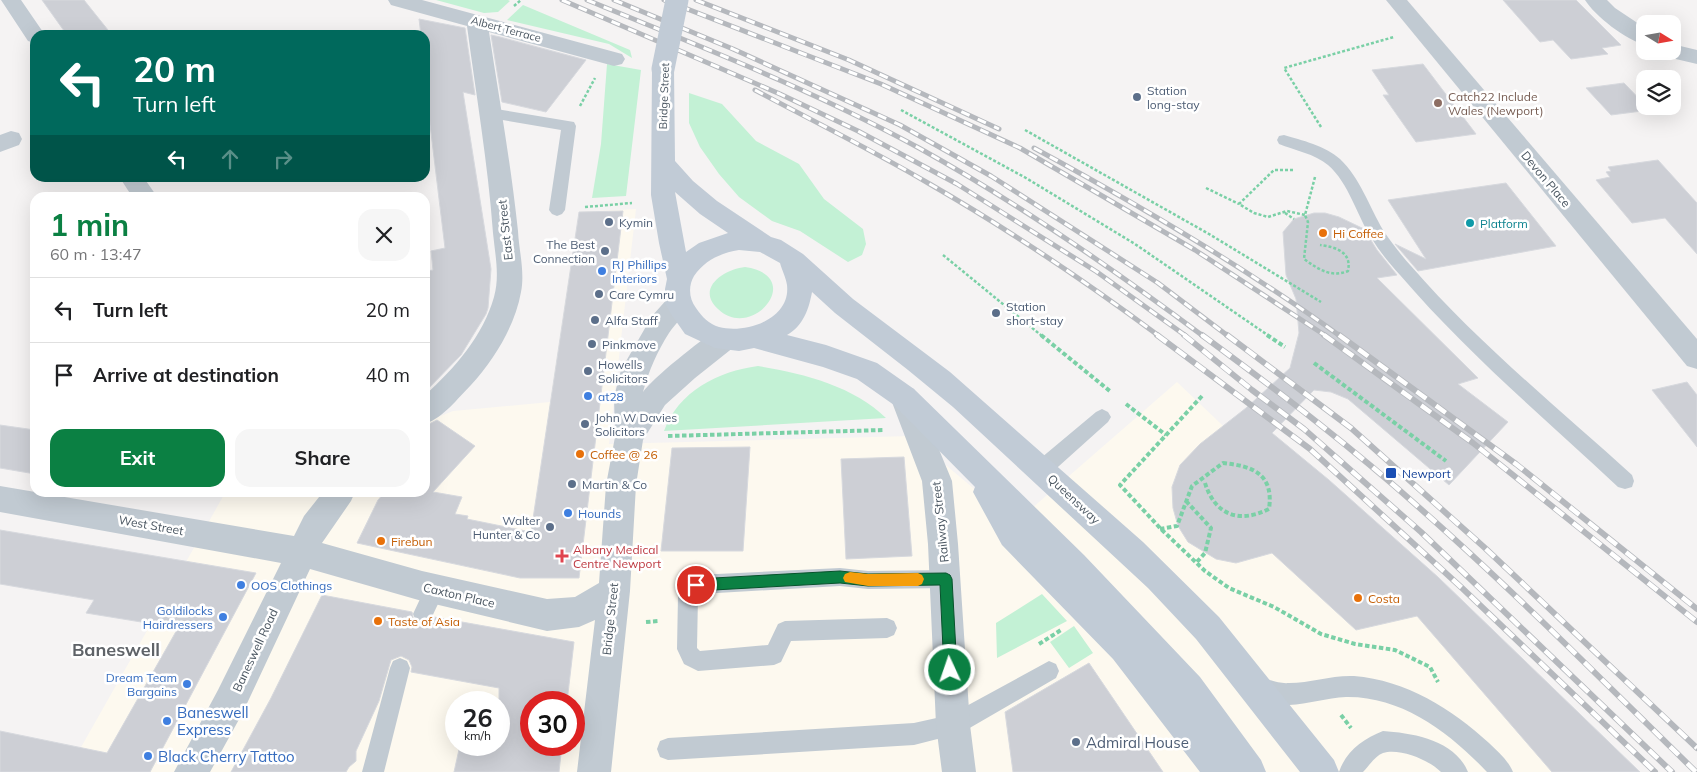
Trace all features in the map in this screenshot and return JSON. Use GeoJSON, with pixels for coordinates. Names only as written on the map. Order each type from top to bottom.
{"type":"FeatureCollection","features":[{"type":"Feature","properties":{"kind":"main road","name":"Bridge Street"},"geometry":{"type":"LineString","coordinates":[[677,0],[663,69],[663,163],[664,195],[679,292]]}},
{"type":"Feature","properties":{"kind":"main road"},"geometry":{"type":"LineString","coordinates":[[663,163],[675,179],[706,206],[762,243]]}},
{"type":"Feature","properties":{"kind":"main road","name":"Queensway"},"geometry":{"type":"LineString","coordinates":[[679,292],[682,273],[692,260],[707,249],[724,243],[743,240],[762,243],[778,249],[842,304],[918,362],[1131,549],[1199,619],[1322,772]]}},
{"type":"Feature","properties":{"kind":"main road"},"geometry":{"type":"LineString","coordinates":[[679,292],[685,318],[698,330],[725,339],[756,338],[774,330],[789,318],[799,304],[802,288],[800,273],[792,260]]}},
{"type":"Feature","properties":{"kind":"main road"},"geometry":{"type":"LineString","coordinates":[[756,338],[826,356],[867,371],[904,397],[1049,540],[1188,689],[1249,772]]}},
{"type":"Feature","properties":{"kind":"main road"},"geometry":{"type":"LineString","coordinates":[[971,463],[1013,536],[1124,648],[1222,772]]}},
{"type":"Feature","properties":{"kind":"street"},"geometry":{"type":"LineString","coordinates":[[11,0],[31,30]]}},
{"type":"Feature","properties":{"kind":"street","name":"Albert Terrace"},"geometry":{"type":"LineString","coordinates":[[398,0],[610,58]]}},
{"type":"Feature","properties":{"kind":"street","name":"Devon Place"},"geometry":{"type":"LineString","coordinates":[[1396,0],[1697,358]]}},
{"type":"Feature","properties":{"kind":"street"},"geometry":{"type":"LineString","coordinates":[[1594,0],[1608,13],[1636,32]]}},
{"type":"Feature","properties":{"kind":"street","name":"East Street"},"geometry":{"type":"LineString","coordinates":[[430,407],[472,366],[496,328],[508,295],[504,216],[477,22]]}},
{"type":"Feature","properties":{"kind":"street"},"geometry":{"type":"LineString","coordinates":[[1681,53],[1697,57]]}},
{"type":"Feature","properties":{"kind":"street","name":"Bridge Street"},"geometry":{"type":"LineString","coordinates":[[594,772],[614,591],[621,486],[629,437],[628,397],[635,370],[679,292]]}},
{"type":"Feature","properties":{"kind":"street","name":"Bridge Street"},"geometry":{"type":"LineString","coordinates":[[629,437],[655,397],[685,370],[725,339]]}},
{"type":"Feature","properties":{"kind":"street","name":"Railway Street"},"geometry":{"type":"LineString","coordinates":[[904,397],[937,481],[946,579],[953,725],[959,772]]}},
{"type":"Feature","properties":{"kind":"street"},"geometry":{"type":"LineString","coordinates":[[301,552],[315,526],[337,497]]}},
{"type":"Feature","properties":{"kind":"street","name":"West Street"},"geometry":{"type":"LineString","coordinates":[[0,499],[301,552]]}},
{"type":"Feature","properties":{"kind":"street","name":"Caxton Place"},"geometry":{"type":"LineString","coordinates":[[301,552],[429,602],[547,615],[579,612],[614,591]]}},
{"type":"Feature","properties":{"kind":"street","name":"Baneswell Road"},"geometry":{"type":"LineString","coordinates":[[190,772],[230,702],[301,552]]}},
{"type":"Feature","properties":{"kind":"lane"},"geometry":{"type":"LineString","coordinates":[[490,113],[569,126],[557,210]]}},
{"type":"Feature","properties":{"kind":"lane"},"geometry":{"type":"LineString","coordinates":[[1284,140],[1324,155],[1345,174],[1378,235],[1404,269],[1440,309],[1500,368],[1625,481]]}},
{"type":"Feature","properties":{"kind":"lane"},"geometry":{"type":"LineString","coordinates":[[1042,469],[1102,417]]}},
{"type":"Feature","properties":{"kind":"lane"},"geometry":{"type":"LineString","coordinates":[[887,628],[785,631],[774,655],[698,661],[691,657],[687,649],[688,596],[690,590],[696,585],[840,577],[868,580],[946,579]]}},
{"type":"Feature","properties":{"kind":"lane"},"geometry":{"type":"LineString","coordinates":[[373,772],[372,767],[400,668]]}},
{"type":"Feature","properties":{"kind":"lane"},"geometry":{"type":"LineString","coordinates":[[668,750],[914,734],[953,725],[1049,671]]}},
{"type":"Feature","properties":{"kind":"lane"},"geometry":{"type":"LineString","coordinates":[[1253,685],[1288,694],[1318,689],[1354,687],[1392,693],[1446,720],[1502,772]]}},
{"type":"Feature","properties":{"kind":"lane"},"geometry":{"type":"LineString","coordinates":[[1350,772],[1350,769],[1370,750],[1383,742],[1409,744],[1439,755],[1457,772]]}},
{"type":"Feature","properties":{"kind":"path"},"geometry":{"type":"LineString","coordinates":[[1324,155],[1332,145],[1284,68],[1355,50],[1420,29]]}},
{"type":"Feature","properties":{"kind":"path"},"geometry":{"type":"LineString","coordinates":[[569,126],[610,58]]}},
{"type":"Feature","properties":{"kind":"path"},"geometry":{"type":"LineString","coordinates":[[901,110],[1026,178],[1135,244],[1285,346]]}},
{"type":"Feature","properties":{"kind":"path"},"geometry":{"type":"LineString","coordinates":[[1025,130],[1192,224],[1321,302]]}},
{"type":"Feature","properties":{"kind":"path"},"geometry":{"type":"LineString","coordinates":[[1239,204],[1274,170],[1301,172]]}},
{"type":"Feature","properties":{"kind":"path"},"geometry":{"type":"LineString","coordinates":[[1308,174],[1315,177],[1305,215],[1308,222],[1304,259],[1334,275],[1348,271],[1350,258],[1345,253],[1338,248],[1320,245]]}},
{"type":"Feature","properties":{"kind":"path"},"geometry":{"type":"LineString","coordinates":[[1206,188],[1259,215],[1268,217],[1287,211],[1305,215]]}},
{"type":"Feature","properties":{"kind":"path"},"geometry":{"type":"LineString","coordinates":[[583,207],[632,203]]}},
{"type":"Feature","properties":{"kind":"path"},"geometry":{"type":"LineString","coordinates":[[1285,213],[1294,219]]}},
{"type":"Feature","properties":{"kind":"path"},"geometry":{"type":"LineString","coordinates":[[943,255],[1112,392]]}},
{"type":"Feature","properties":{"kind":"path"},"geometry":{"type":"LineString","coordinates":[[1314,363],[1446,462]]}},
{"type":"Feature","properties":{"kind":"path"},"geometry":{"type":"LineString","coordinates":[[1202,396],[1120,485],[1196,563],[1229,588],[1274,607],[1321,634],[1355,644],[1395,650],[1430,667],[1439,684]]}},
{"type":"Feature","properties":{"kind":"path"},"geometry":{"type":"LineString","coordinates":[[1119,398],[1166,436]]}},
{"type":"Feature","properties":{"kind":"path"},"geometry":{"type":"LineString","coordinates":[[665,436],[917,429]]}},
{"type":"Feature","properties":{"kind":"path"},"geometry":{"type":"LineString","coordinates":[[1153,531],[1178,526],[1192,486],[1223,463],[1241,464],[1255,471],[1268,482],[1272,495],[1269,508],[1259,515],[1244,517],[1225,511],[1212,501],[1205,483]]}},
{"type":"Feature","properties":{"kind":"path"},"geometry":{"type":"LineString","coordinates":[[1186,501],[1211,528],[1205,553],[1196,563]]}},
{"type":"Feature","properties":{"kind":"path"},"geometry":{"type":"LineString","coordinates":[[610,624],[688,619]]}},
{"type":"Feature","properties":{"kind":"path"},"geometry":{"type":"LineString","coordinates":[[1338,713],[1354,731]]}},
{"type":"Feature","properties":{"kind":"shaded area"},"geometry":{"type":"Polygon","coordinates":[[[636,209],[609,444],[911,436],[1015,523],[1177,382],[1362,558],[1566,772],[67,772],[223,497],[430,497],[430,409],[438,417],[453,411],[550,402],[579,212],[636,209]]]}},
{"type":"Feature","properties":{"kind":"green space"},"geometry":{"type":"Polygon","coordinates":[[[436,0],[510,1],[498,12],[484,13],[436,0]]]}},
{"type":"Feature","properties":{"kind":"green space"},"geometry":{"type":"Polygon","coordinates":[[[523,5],[630,50],[632,58],[609,44],[507,20],[523,5]]]}},
{"type":"Feature","properties":{"kind":"green space"},"geometry":{"type":"Polygon","coordinates":[[[607,64],[641,70],[626,196],[592,198],[601,144],[607,64]]]}},
{"type":"Feature","properties":{"kind":"green space"},"geometry":{"type":"Polygon","coordinates":[[[689,93],[722,104],[756,141],[799,164],[824,199],[863,229],[866,244],[862,255],[848,262],[800,231],[772,221],[739,197],[719,174],[700,147],[689,123],[689,93]]]}},
{"type":"Feature","properties":{"kind":"green space"},"geometry":{"type":"Polygon","coordinates":[[[745,267],[763,273],[772,282],[773,293],[768,304],[758,313],[745,318],[731,317],[718,309],[712,301],[711,287],[715,281],[729,271],[745,267]]]}},
{"type":"Feature","properties":{"kind":"green space"},"geometry":{"type":"Polygon","coordinates":[[[758,366],[809,377],[843,389],[859,397],[886,418],[664,431],[670,417],[679,405],[701,386],[714,378],[728,373],[758,366]]]}},
{"type":"Feature","properties":{"kind":"green space"},"geometry":{"type":"Polygon","coordinates":[[[1042,594],[1067,621],[997,658],[996,623],[1042,594]]]}},
{"type":"Feature","properties":{"kind":"green space"},"geometry":{"type":"Polygon","coordinates":[[[1074,626],[1093,653],[1069,668],[1050,642],[1074,626]]]}},
{"type":"Feature","properties":{"kind":"building"},"geometry":{"type":"Polygon","coordinates":[[[42,0],[84,0],[108,30],[63,30],[42,0]]]}},
{"type":"Feature","properties":{"kind":"building"},"geometry":{"type":"Polygon","coordinates":[[[1503,0],[1576,0],[1621,45],[1602,48],[1608,54],[1571,59],[1553,40],[1540,42],[1503,0]]]}},
{"type":"Feature","properties":{"kind":"building"},"geometry":{"type":"Polygon","coordinates":[[[419,19],[465,28],[475,95],[463,92],[491,269],[486,314],[461,355],[430,387],[430,270],[433,270],[431,251],[445,248],[430,125],[430,30],[420,30],[419,19]]]}},
{"type":"Feature","properties":{"kind":"building"},"geometry":{"type":"Polygon","coordinates":[[[491,35],[586,60],[546,112],[502,102],[491,35]]]}},
{"type":"Feature","properties":{"kind":"building"},"geometry":{"type":"Polygon","coordinates":[[[1423,64],[1476,134],[1416,142],[1383,95],[1389,95],[1372,70],[1423,64]]]}},
{"type":"Feature","properties":{"kind":"building"},"geometry":{"type":"Polygon","coordinates":[[[1624,83],[1636,95],[1636,112],[1611,115],[1586,88],[1624,83]]]}},
{"type":"Feature","properties":{"kind":"building"},"geometry":{"type":"Polygon","coordinates":[[[1658,160],[1697,203],[1697,254],[1665,218],[1632,223],[1596,180],[1610,177],[1606,172],[1611,171],[1608,167],[1658,160]]]}},
{"type":"Feature","properties":{"kind":"building","name":"Platform"},"geometry":{"type":"Polygon","coordinates":[[[1506,183],[1556,246],[1418,271],[1395,244],[1426,259],[1388,200],[1506,183]]]}},
{"type":"Feature","properties":{"kind":"building"},"geometry":{"type":"Polygon","coordinates":[[[623,211],[579,578],[520,578],[357,543],[381,497],[430,497],[430,424],[437,420],[475,446],[433,492],[462,497],[455,514],[468,516],[467,519],[531,532],[579,212],[623,211]]]}},
{"type":"Feature","properties":{"kind":"building"},"geometry":{"type":"Polygon","coordinates":[[[1314,213],[1325,213],[1339,217],[1364,229],[1377,250],[1397,275],[1377,278],[1478,378],[1458,384],[1508,422],[1449,485],[1348,399],[1331,392],[1314,390],[1272,433],[1329,480],[1438,577],[1640,772],[1552,772],[1417,616],[1356,630],[1272,553],[1236,563],[1216,559],[1188,542],[1178,526],[1173,508],[1172,487],[1180,465],[1200,444],[1246,408],[1290,368],[1299,333],[1296,299],[1286,275],[1283,232],[1294,219],[1314,213]]]}},
{"type":"Feature","properties":{"kind":"building"},"geometry":{"type":"Polygon","coordinates":[[[1687,382],[1697,395],[1697,447],[1652,390],[1687,382]]]}},
{"type":"Feature","properties":{"kind":"building"},"geometry":{"type":"Polygon","coordinates":[[[0,425],[30,429],[30,473],[0,468],[0,425]]]}},
{"type":"Feature","properties":{"kind":"building"},"geometry":{"type":"Polygon","coordinates":[[[750,447],[743,551],[661,551],[672,448],[750,447]]]}},
{"type":"Feature","properties":{"kind":"building"},"geometry":{"type":"Polygon","coordinates":[[[904,457],[912,556],[846,559],[841,459],[904,457]]]}},
{"type":"Feature","properties":{"kind":"building"},"geometry":{"type":"Polygon","coordinates":[[[0,530],[256,573],[150,772],[0,772],[0,731],[107,753],[178,628],[86,613],[94,600],[0,584],[0,530]]]}},
{"type":"Feature","properties":{"kind":"building"},"geometry":{"type":"Polygon","coordinates":[[[322,595],[412,612],[414,622],[422,626],[431,623],[434,617],[574,642],[568,691],[520,691],[520,756],[561,756],[559,772],[454,772],[458,756],[510,756],[510,691],[499,691],[499,688],[411,672],[412,667],[409,660],[401,656],[391,660],[379,701],[356,751],[356,761],[346,772],[231,772],[271,698],[322,595]]]}},
{"type":"Feature","properties":{"kind":"building","name":"Admiral House"},"geometry":{"type":"Polygon","coordinates":[[[1089,663],[1163,772],[1013,772],[1005,712],[1089,663]]]}},
{"type":"Feature","properties":{"kind":"railway"},"geometry":{"type":"LineString","coordinates":[[562,0],[780,94],[858,131],[957,184],[1097,272],[1186,336]]}},
{"type":"Feature","properties":{"kind":"railway"},"geometry":{"type":"LineString","coordinates":[[587,0],[797,88],[919,148],[992,191],[1064,237],[1203,336]]}},
{"type":"Feature","properties":{"kind":"railway"},"geometry":{"type":"LineString","coordinates":[[614,0],[733,49],[900,125],[991,176],[1158,283],[1228,336]]}},
{"type":"Feature","properties":{"kind":"railway"},"geometry":{"type":"LineString","coordinates":[[664,0],[881,84],[1020,148],[1195,250],[1326,336]]}},
{"type":"Feature","properties":{"kind":"railway"},"geometry":{"type":"LineString","coordinates":[[696,0],[849,60],[999,129]]}},
{"type":"Feature","properties":{"kind":"railway"},"geometry":{"type":"LineString","coordinates":[[755,90],[886,159],[958,201],[1046,256],[1159,336]]}},
{"type":"Feature","properties":{"kind":"railway"},"geometry":{"type":"LineString","coordinates":[[1034,148],[1190,237],[1266,285],[1340,336]]}},
{"type":"Feature","properties":{"kind":"railway"},"geometry":{"type":"LineString","coordinates":[[1157,335],[1310,449],[1462,588],[1655,772]]}},
{"type":"Feature","properties":{"kind":"railway"},"geometry":{"type":"LineString","coordinates":[[1184,335],[1304,429],[1421,532],[1672,772]]}},
{"type":"Feature","properties":{"kind":"railway"},"geometry":{"type":"LineString","coordinates":[[1202,335],[1315,420],[1423,511],[1527,607],[1696,772]]}},
{"type":"Feature","properties":{"kind":"railway"},"geometry":{"type":"LineString","coordinates":[[1227,335],[1351,428],[1485,548],[1697,748]]}},
{"type":"Feature","properties":{"kind":"railway"},"geometry":{"type":"LineString","coordinates":[[1324,335],[1473,443],[1697,622]]}},
{"type":"Feature","properties":{"kind":"railway"},"geometry":{"type":"LineString","coordinates":[[1339,335],[1516,464],[1697,609]]}},
{"type":"Feature","properties":{"kind":"slow traffic"},"geometry":{"type":"LineString","coordinates":[[850,578],[868,580],[918,579]]}},
{"type":"Feature","properties":{"kind":"place","name":"Station long-stay"},"geometry":{"type":"Point","coordinates":[1137,97]}},
{"type":"Feature","properties":{"kind":"place","name":"Catch22 Include Wales (Newport)"},"geometry":{"type":"Point","coordinates":[1438,103]}},
{"type":"Feature","properties":{"kind":"place","name":"Kymin"},"geometry":{"type":"Point","coordinates":[609,222]}},
{"type":"Feature","properties":{"kind":"place","name":"Platform"},"geometry":{"type":"Point","coordinates":[1470,223]}},
{"type":"Feature","properties":{"kind":"place","name":"Hi Coffee"},"geometry":{"type":"Point","coordinates":[1323,233]}},
{"type":"Feature","properties":{"kind":"place","name":"The Best Connection"},"geometry":{"type":"Point","coordinates":[605,251]}},
{"type":"Feature","properties":{"kind":"place","name":"RJ Phillips Interiors"},"geometry":{"type":"Point","coordinates":[602,271]}},
{"type":"Feature","properties":{"kind":"place","name":"Care Cymru"},"geometry":{"type":"Point","coordinates":[599,294]}},
{"type":"Feature","properties":{"kind":"place","name":"Station short-stay"},"geometry":{"type":"Point","coordinates":[996,313]}},
{"type":"Feature","properties":{"kind":"place","name":"Alfa Staff"},"geometry":{"type":"Point","coordinates":[595,320]}},
{"type":"Feature","properties":{"kind":"place","name":"Pinkmove"},"geometry":{"type":"Point","coordinates":[592,344]}},
{"type":"Feature","properties":{"kind":"place","name":"Howells Solicitors"},"geometry":{"type":"Point","coordinates":[588,371]}},
{"type":"Feature","properties":{"kind":"place","name":"at28"},"geometry":{"type":"Point","coordinates":[588,396]}},
{"type":"Feature","properties":{"kind":"place","name":"John W Davies Solicitors"},"geometry":{"type":"Point","coordinates":[585,424]}},
{"type":"Feature","properties":{"kind":"place","name":"Coffee @ 26"},"geometry":{"type":"Point","coordinates":[580,454]}},
{"type":"Feature","properties":{"kind":"place","name":"Newport"},"geometry":{"type":"Point","coordinates":[1391,473]}},
{"type":"Feature","properties":{"kind":"place","name":"Martin & Co"},"geometry":{"type":"Point","coordinates":[572,484]}},
{"type":"Feature","properties":{"kind":"place","name":"Hounds"},"geometry":{"type":"Point","coordinates":[568,513]}},
{"type":"Feature","properties":{"kind":"place","name":"Walter Hunter & Co"},"geometry":{"type":"Point","coordinates":[550,527]}},
{"type":"Feature","properties":{"kind":"place","name":"Firebun"},"geometry":{"type":"Point","coordinates":[381,541]}},
{"type":"Feature","properties":{"kind":"place","name":"Albany Medical Centre Newport"},"geometry":{"type":"Point","coordinates":[562,556]}},
{"type":"Feature","properties":{"kind":"place","name":"OOS Clothings"},"geometry":{"type":"Point","coordinates":[241,585]}},
{"type":"Feature","properties":{"kind":"place","name":"Costa"},"geometry":{"type":"Point","coordinates":[1358,598]}},
{"type":"Feature","properties":{"kind":"place","name":"Goldilocks Hairdressers"},"geometry":{"type":"Point","coordinates":[223,617]}},
{"type":"Feature","properties":{"kind":"place","name":"Taste of Asia"},"geometry":{"type":"Point","coordinates":[378,621]}},
{"type":"Feature","properties":{"kind":"place","name":"Dream Team Bargains"},"geometry":{"type":"Point","coordinates":[187,684]}},
{"type":"Feature","properties":{"kind":"place","name":"Baneswell Express"},"geometry":{"type":"Point","coordinates":[167,721]}},
{"type":"Feature","properties":{"kind":"place","name":"Admiral House"},"geometry":{"type":"Point","coordinates":[1076,742]}},
{"type":"Feature","properties":{"kind":"place","name":"Black Cherry Tattoo"},"geometry":{"type":"Point","coordinates":[148,756]}},
{"type":"Feature","properties":{"kind":"district","name":"Baneswell"},"geometry":{"type":"Point","coordinates":[116,649]}},
{"type":"Feature","properties":{"kind":"route"},"geometry":{"type":"LineString","coordinates":[[696,585],[840,577],[868,580],[946,579],[950,670]]}}]}
